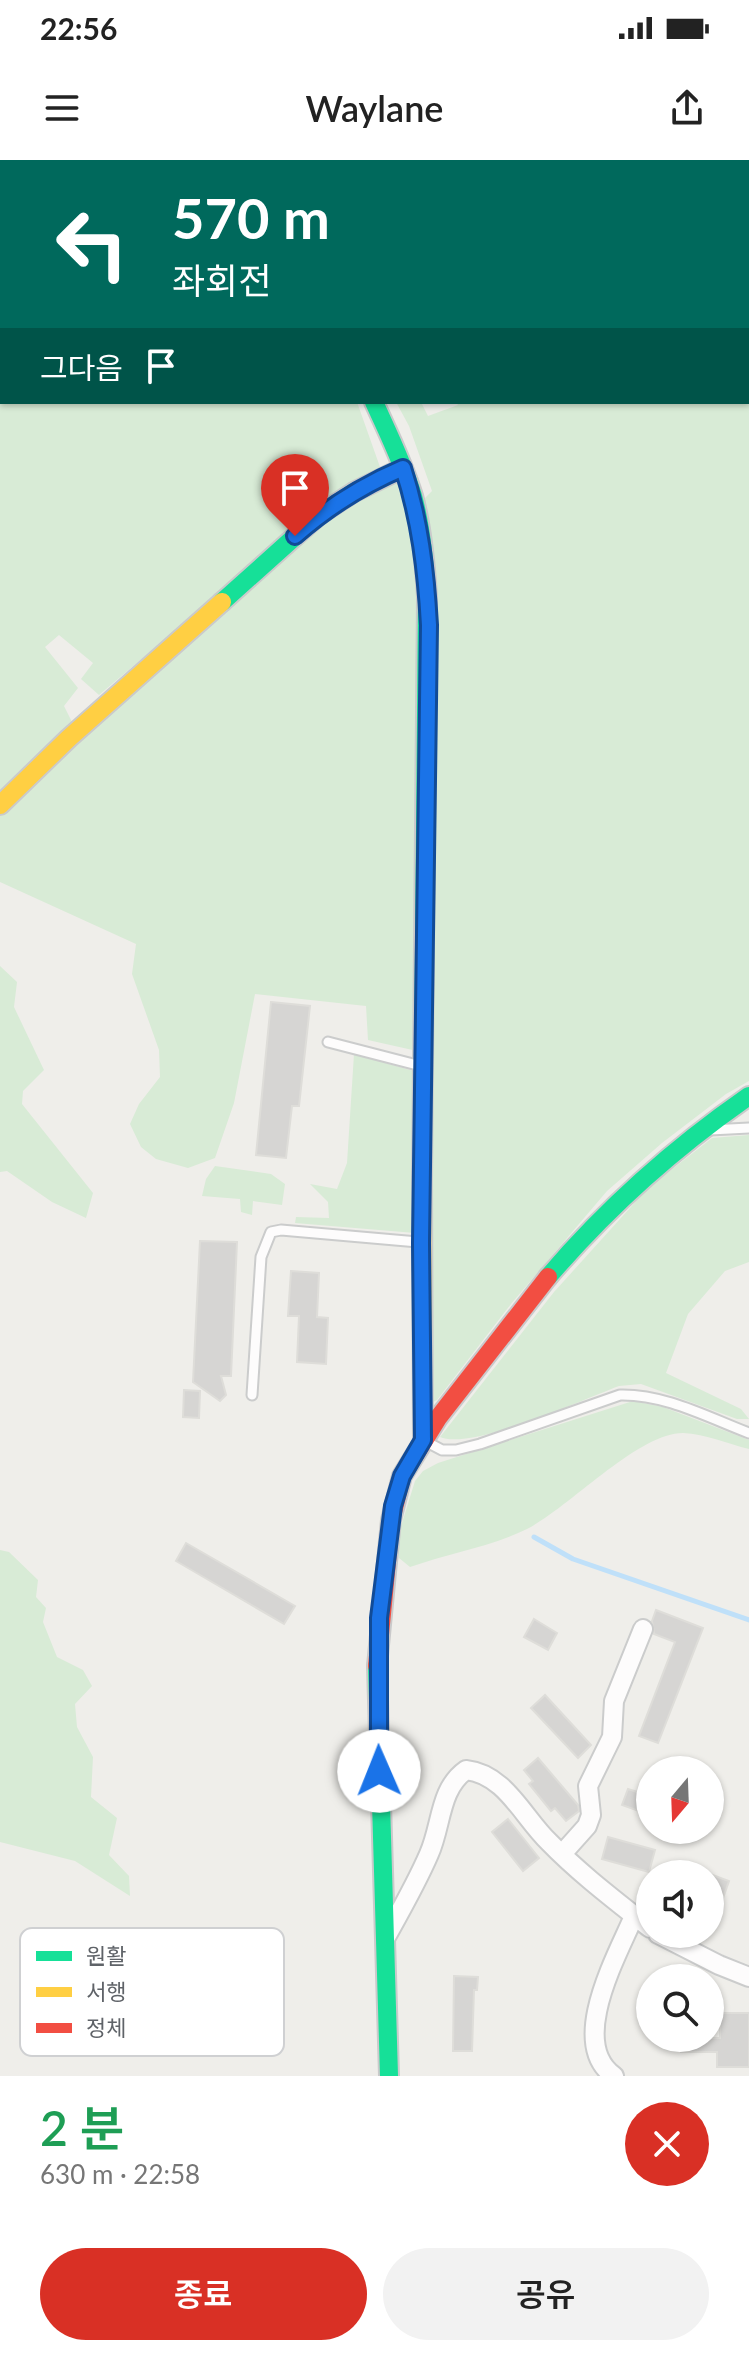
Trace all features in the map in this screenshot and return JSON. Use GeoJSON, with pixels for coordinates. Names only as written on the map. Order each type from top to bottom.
{"type":"FeatureCollection","features":[{"type":"Feature","properties":{"kind":"street"},"geometry":{"type":"LineString","coordinates":[[375,404],[403,468],[417,512],[427,575],[429,625],[421,1243],[423,1440]]}},
{"type":"Feature","properties":{"kind":"street"},"geometry":{"type":"LineString","coordinates":[[0,805],[69,738],[319,515],[354,492],[403,468]]}},
{"type":"Feature","properties":{"kind":"street"},"geometry":{"type":"LineString","coordinates":[[389,2076],[379,1771],[379,1618],[393,1506],[402,1476],[423,1440],[484,1355],[567,1257],[652,1168],[699,1130],[749,1096]]}},
{"type":"Feature","properties":{"kind":"street"},"geometry":{"type":"LineString","coordinates":[[562,1854],[587,1826],[591,1815],[588,1786],[612,1737],[614,1701],[643,1629]]}},
{"type":"Feature","properties":{"kind":"street"},"geometry":{"type":"LineString","coordinates":[[386,1937],[431,1850],[446,1793],[456,1777],[466,1770],[479,1771],[492,1778],[511,1796],[549,1843],[634,1916],[597,2010],[594,2034],[599,2057],[614,2076]]}},
{"type":"Feature","properties":{"kind":"street"},"geometry":{"type":"LineString","coordinates":[[686,1948],[749,1977]]}},
{"type":"Feature","properties":{"kind":"lane"},"geometry":{"type":"LineString","coordinates":[[328,1042],[424,1067]]}},
{"type":"Feature","properties":{"kind":"lane"},"geometry":{"type":"LineString","coordinates":[[699,1130],[749,1128]]}},
{"type":"Feature","properties":{"kind":"lane"},"geometry":{"type":"LineString","coordinates":[[252,1395],[261,1257],[271,1232],[281,1230],[421,1243]]}},
{"type":"Feature","properties":{"kind":"lane"},"geometry":{"type":"LineString","coordinates":[[423,1440],[442,1450],[456,1450],[620,1395],[639,1395],[666,1401],[749,1433]]}},
{"type":"Feature","properties":{"kind":"green space"},"geometry":{"type":"Polygon","coordinates":[[[0,404],[358,404],[380,467],[318,510],[99,695],[81,679],[93,663],[59,635],[45,647],[78,688],[64,706],[72,722],[0,797],[0,404]]]}},
{"type":"Feature","properties":{"kind":"green space"},"geometry":{"type":"Polygon","coordinates":[[[397,404],[422,404],[428,416],[458,405],[749,404],[749,1081],[726,1094],[662,1143],[607,1191],[433,1402],[424,499],[432,491],[409,426],[397,404]]]}},
{"type":"Feature","properties":{"kind":"green space"},"geometry":{"type":"Polygon","coordinates":[[[394,482],[405,488],[418,570],[417,1051],[368,1040],[366,1006],[255,994],[234,1103],[215,1158],[188,1168],[156,1159],[141,1147],[130,1124],[139,1104],[160,1077],[159,1050],[132,974],[136,944],[0,882],[0,816],[324,518],[394,482]]]}},
{"type":"Feature","properties":{"kind":"green space"},"geometry":{"type":"Polygon","coordinates":[[[0,966],[17,982],[14,1007],[44,1070],[23,1091],[22,1104],[93,1193],[86,1218],[52,1202],[7,1171],[0,1172],[0,966]]]}},
{"type":"Feature","properties":{"kind":"green space"},"geometry":{"type":"Polygon","coordinates":[[[354,1054],[417,1072],[415,1233],[295,1223],[296,1217],[329,1218],[328,1202],[310,1184],[337,1189],[347,1163],[354,1054]]]}},
{"type":"Feature","properties":{"kind":"green space"},"geometry":{"type":"Polygon","coordinates":[[[749,1135],[749,1262],[725,1271],[688,1314],[666,1373],[741,1409],[749,1419],[737,1419],[641,1384],[619,1386],[555,1412],[476,1437],[440,1437],[554,1292],[648,1188],[712,1138],[749,1135]]]}},
{"type":"Feature","properties":{"kind":"green space"},"geometry":{"type":"Polygon","coordinates":[[[215,1166],[271,1174],[285,1184],[282,1205],[253,1201],[252,1215],[241,1212],[240,1199],[202,1196],[206,1179],[215,1166]]]}},
{"type":"Feature","properties":{"kind":"green space"},"geometry":{"type":"Polygon","coordinates":[[[633,1401],[663,1407],[749,1440],[749,1449],[692,1434],[665,1436],[625,1458],[527,1529],[499,1541],[410,1567],[399,1558],[397,1539],[415,1481],[423,1471],[438,1463],[633,1401]]]}},
{"type":"Feature","properties":{"kind":"green space"},"geometry":{"type":"Polygon","coordinates":[[[0,1550],[9,1552],[38,1580],[36,1597],[46,1608],[43,1622],[57,1657],[83,1670],[92,1686],[75,1704],[77,1727],[93,1757],[91,1797],[117,1818],[109,1855],[129,1876],[130,1896],[75,1861],[0,1842],[0,1550]]]}},
{"type":"Feature","properties":{"kind":"building"},"geometry":{"type":"Polygon","coordinates":[[[271,1002],[310,1006],[299,1106],[292,1106],[286,1158],[256,1155],[271,1002]]]}},
{"type":"Feature","properties":{"kind":"building"},"geometry":{"type":"Polygon","coordinates":[[[200,1241],[237,1242],[231,1376],[221,1376],[226,1395],[220,1401],[193,1382],[200,1241]]]}},
{"type":"Feature","properties":{"kind":"building"},"geometry":{"type":"Polygon","coordinates":[[[291,1271],[319,1273],[317,1317],[328,1318],[326,1364],[297,1362],[299,1316],[288,1316],[291,1271]]]}},
{"type":"Feature","properties":{"kind":"building"},"geometry":{"type":"Polygon","coordinates":[[[184,1390],[200,1391],[199,1418],[183,1417],[184,1390]]]}},
{"type":"Feature","properties":{"kind":"building"},"geometry":{"type":"Polygon","coordinates":[[[186,1543],[295,1606],[284,1624],[176,1561],[186,1543]]]}},
{"type":"Feature","properties":{"kind":"building"},"geometry":{"type":"Polygon","coordinates":[[[656,1610],[703,1628],[658,1743],[639,1736],[675,1642],[654,1634],[652,1621],[656,1610]]]}},
{"type":"Feature","properties":{"kind":"building"},"geometry":{"type":"Polygon","coordinates":[[[534,1619],[557,1633],[548,1650],[524,1637],[534,1619]]]}},
{"type":"Feature","properties":{"kind":"building"},"geometry":{"type":"Polygon","coordinates":[[[545,1695],[591,1745],[578,1758],[531,1708],[545,1695]]]}},
{"type":"Feature","properties":{"kind":"building"},"geometry":{"type":"Polygon","coordinates":[[[538,1758],[578,1805],[579,1811],[566,1821],[555,1808],[551,1811],[529,1784],[533,1781],[524,1770],[538,1758]]]}},
{"type":"Feature","properties":{"kind":"building"},"geometry":{"type":"Polygon","coordinates":[[[628,1789],[636,1792],[636,1810],[622,1805],[628,1789]]]}},
{"type":"Feature","properties":{"kind":"building"},"geometry":{"type":"Polygon","coordinates":[[[508,1819],[539,1858],[523,1871],[492,1832],[508,1819]]]}},
{"type":"Feature","properties":{"kind":"building"},"geometry":{"type":"Polygon","coordinates":[[[608,1837],[655,1850],[652,1860],[636,1860],[636,1868],[602,1859],[608,1837]]]}},
{"type":"Feature","properties":{"kind":"building"},"geometry":{"type":"Polygon","coordinates":[[[454,1976],[478,1977],[477,1990],[474,1990],[472,2051],[453,2051],[454,1976]]]}},
{"type":"Feature","properties":{"kind":"building"},"geometry":{"type":"Polygon","coordinates":[[[724,2013],[749,2013],[749,2067],[717,2067],[717,2052],[724,2052],[724,2013]]]}},
{"type":"Feature","properties":{"kind":"waterway"},"geometry":{"type":"LineString","coordinates":[[534,1537],[573,1559],[749,1620]]}},
{"type":"Feature","properties":{"kind":"traffic: fast"},"geometry":{"type":"LineString","coordinates":[[375,404],[413,496],[423,546],[427,597],[422,1179]]}},
{"type":"Feature","properties":{"kind":"traffic: fast"},"geometry":{"type":"LineString","coordinates":[[222,602],[319,515],[354,492],[403,468]]}},
{"type":"Feature","properties":{"kind":"traffic: fast"},"geometry":{"type":"LineString","coordinates":[[548,1277],[642,1180],[749,1096]]}},
{"type":"Feature","properties":{"kind":"traffic: fast"},"geometry":{"type":"LineString","coordinates":[[377,1666],[389,2076]]}},
{"type":"Feature","properties":{"kind":"traffic: slow"},"geometry":{"type":"LineString","coordinates":[[0,805],[69,738],[222,602]]}},
{"type":"Feature","properties":{"kind":"traffic: slow"},"geometry":{"type":"LineString","coordinates":[[422,1179],[423,1440]]}},
{"type":"Feature","properties":{"kind":"traffic: jam"},"geometry":{"type":"LineString","coordinates":[[377,1666],[391,1520],[402,1476],[438,1418],[548,1277]]}},
{"type":"Feature","properties":{"kind":"route"},"geometry":{"type":"LineString","coordinates":[[295,536],[319,515],[354,492],[403,468],[417,512],[427,575],[429,625],[421,1243],[423,1440],[402,1476],[393,1506],[379,1618],[379,1771]]}}]}
